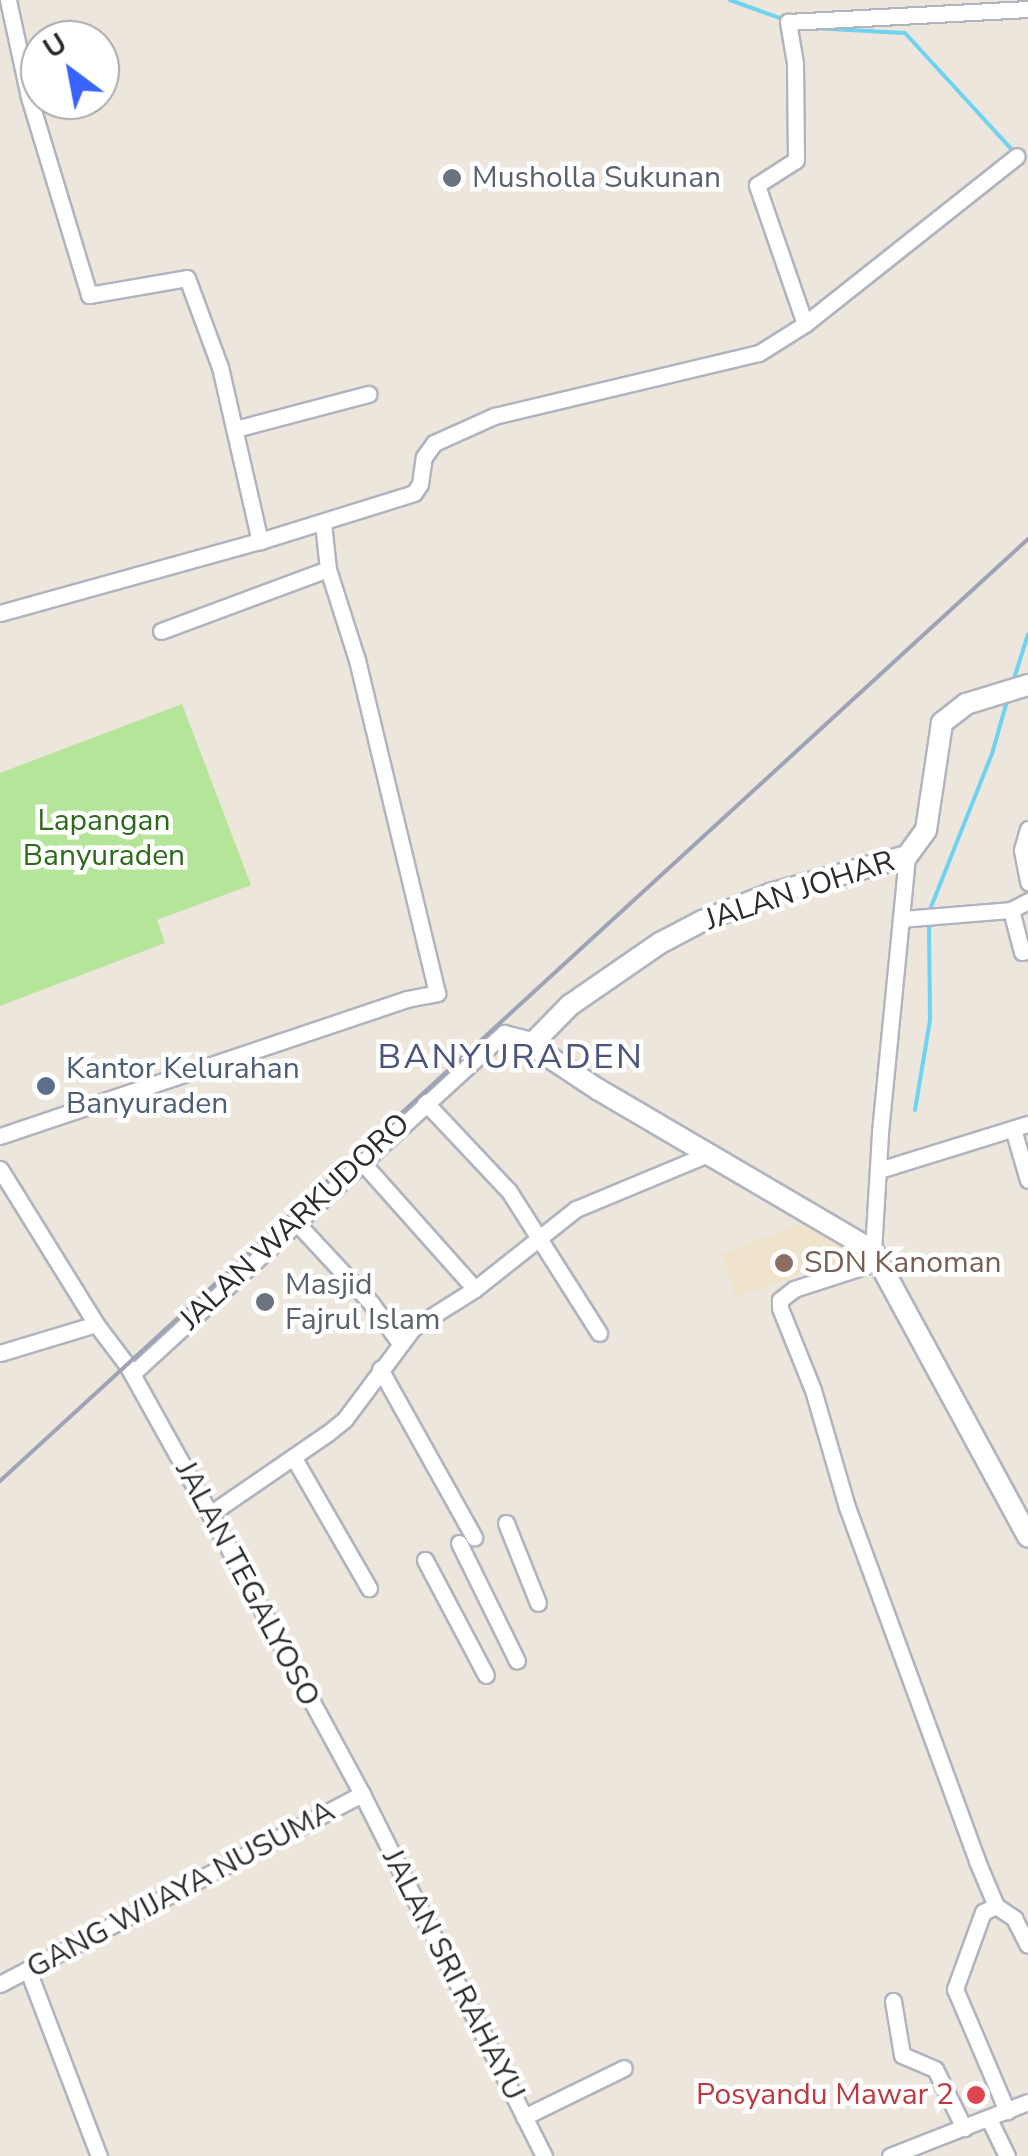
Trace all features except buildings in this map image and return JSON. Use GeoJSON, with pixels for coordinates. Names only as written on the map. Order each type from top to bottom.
{"type":"FeatureCollection","features":[{"type":"Feature","properties":{"kind":"street"},"geometry":{"type":"LineString","coordinates":[[8,0],[30,97],[89,295],[187,278],[220,367],[260,542]]}},
{"type":"Feature","properties":{"kind":"street"},"geometry":{"type":"LineString","coordinates":[[805,324],[757,185],[796,160],[790,21],[1028,10]]}},
{"type":"Feature","properties":{"kind":"street"},"geometry":{"type":"LineString","coordinates":[[0,612],[260,542],[419,489],[424,457],[452,432],[548,401],[759,354],[805,324],[1017,156]]}},
{"type":"Feature","properties":{"kind":"street"},"geometry":{"type":"LineString","coordinates":[[235,429],[368,394]]}},
{"type":"Feature","properties":{"kind":"street"},"geometry":{"type":"LineString","coordinates":[[0,1116],[3,1135],[205,1072],[407,999],[437,994],[357,660],[328,569],[323,522]]}},
{"type":"Feature","properties":{"kind":"street"},"geometry":{"type":"LineString","coordinates":[[161,631],[328,569]]}},
{"type":"Feature","properties":{"kind":"street","name":"JALAN JOHAR"},"geometry":{"type":"LineString","coordinates":[[535,1041],[570,1005],[660,943],[702,921],[770,894],[907,856],[926,830],[942,723],[966,704],[1028,685]]}},
{"type":"Feature","properties":{"kind":"street"},"geometry":{"type":"LineString","coordinates":[[1028,828],[1022,850],[1028,882]]}},
{"type":"Feature","properties":{"kind":"street"},"geometry":{"type":"LineString","coordinates":[[875,1256],[907,856]]}},
{"type":"Feature","properties":{"kind":"street"},"geometry":{"type":"LineString","coordinates":[[901,919],[1010,910],[1028,901]]}},
{"type":"Feature","properties":{"kind":"street"},"geometry":{"type":"LineString","coordinates":[[1010,910],[1022,952],[1028,950]]}},
{"type":"Feature","properties":{"kind":"street","name":"JALAN WARKUDORO"},"geometry":{"type":"LineString","coordinates":[[132,1374],[504,1033],[535,1041]]}},
{"type":"Feature","properties":{"kind":"street"},"geometry":{"type":"LineString","coordinates":[[535,1041],[543,1053],[599,1090],[875,1256],[1028,1537]]}},
{"type":"Feature","properties":{"kind":"street"},"geometry":{"type":"LineString","coordinates":[[425,1102],[484,1162],[541,1237],[599,1334]]}},
{"type":"Feature","properties":{"kind":"street"},"geometry":{"type":"LineString","coordinates":[[879,1170],[1020,1126],[1028,1180]]}},
{"type":"Feature","properties":{"kind":"street"},"geometry":{"type":"LineString","coordinates":[[210,1514],[295,1460],[345,1418],[414,1328],[475,1289],[597,1197],[708,1154]]}},
{"type":"Feature","properties":{"kind":"street"},"geometry":{"type":"LineString","coordinates":[[361,1161],[475,1289]]}},
{"type":"Feature","properties":{"kind":"street","name":"JALAN TEGALYOSO"},"geometry":{"type":"LineString","coordinates":[[0,1169],[96,1324],[132,1374],[362,1794]]}},
{"type":"Feature","properties":{"kind":"street"},"geometry":{"type":"LineString","coordinates":[[295,1221],[400,1342]]}},
{"type":"Feature","properties":{"kind":"street"},"geometry":{"type":"LineString","coordinates":[[875,1256],[794,1289],[780,1300],[780,1308],[813,1390],[857,1536],[996,1906],[1014,1918],[1028,1945]]}},
{"type":"Feature","properties":{"kind":"street"},"geometry":{"type":"LineString","coordinates":[[0,1353],[96,1324]]}},
{"type":"Feature","properties":{"kind":"street"},"geometry":{"type":"LineString","coordinates":[[380,1368],[467,1540],[517,1661]]}},
{"type":"Feature","properties":{"kind":"street"},"geometry":{"type":"LineString","coordinates":[[295,1460],[370,1588]]}},
{"type":"Feature","properties":{"kind":"street"},"geometry":{"type":"LineString","coordinates":[[506,1524],[538,1603]]}},
{"type":"Feature","properties":{"kind":"street"},"geometry":{"type":"LineString","coordinates":[[425,1560],[486,1675]]}},
{"type":"Feature","properties":{"kind":"street","name":"GANG WIJAYA NUSUMA"},"geometry":{"type":"LineString","coordinates":[[0,1984],[362,1794]]}},
{"type":"Feature","properties":{"kind":"street","name":"JALAN SRI RAHAYU"},"geometry":{"type":"LineString","coordinates":[[362,1794],[544,2156]]}},
{"type":"Feature","properties":{"kind":"street"},"geometry":{"type":"LineString","coordinates":[[996,1906],[984,1912],[955,1989],[1007,2110]]}},
{"type":"Feature","properties":{"kind":"street"},"geometry":{"type":"LineString","coordinates":[[29,1972],[99,2156]]}},
{"type":"Feature","properties":{"kind":"street"},"geometry":{"type":"LineString","coordinates":[[893,2002],[902,2055],[931,2065],[964,2128]]}},
{"type":"Feature","properties":{"kind":"street"},"geometry":{"type":"LineString","coordinates":[[524,2117],[624,2068]]}},
{"type":"Feature","properties":{"kind":"street"},"geometry":{"type":"LineString","coordinates":[[890,2156],[1028,2102]]}},
{"type":"Feature","properties":{"kind":"street"},"geometry":{"type":"LineString","coordinates":[[989,2119],[1007,2156]]}},
{"type":"Feature","properties":{"kind":"shaded area","name":"SDN Kanoman"},"geometry":{"type":"Polygon","coordinates":[[[815,1218],[868,1252],[736,1297],[722,1254],[815,1218]]]}},
{"type":"Feature","properties":{"kind":"green space","name":"Lapangan Banyuraden"},"geometry":{"type":"Polygon","coordinates":[[[182,704],[251,885],[157,920],[165,943],[0,1006],[0,773],[182,704]]]}},
{"type":"Feature","properties":{"kind":"waterway"},"geometry":{"type":"LineString","coordinates":[[730,0],[785,20]]}},
{"type":"Feature","properties":{"kind":"waterway"},"geometry":{"type":"LineString","coordinates":[[812,28],[905,33],[1015,153]]}},
{"type":"Feature","properties":{"kind":"waterway"},"geometry":{"type":"LineString","coordinates":[[1013,682],[1028,634]]}},
{"type":"Feature","properties":{"kind":"waterway"},"geometry":{"type":"LineString","coordinates":[[929,912],[992,754],[1007,701]]}},
{"type":"Feature","properties":{"kind":"waterway"},"geometry":{"type":"LineString","coordinates":[[915,1110],[930,1020],[929,922]]}},
{"type":"Feature","properties":{"kind":"railway"},"geometry":{"type":"LineString","coordinates":[[0,1481],[1028,539]]}},
{"type":"Feature","properties":{"kind":"place","name":"Musholla Sukunan"},"geometry":{"type":"Point","coordinates":[452,178]}},
{"type":"Feature","properties":{"kind":"place","name":"Kantor Kelurahan Banyuraden"},"geometry":{"type":"Point","coordinates":[46,1086]}},
{"type":"Feature","properties":{"kind":"place","name":"SDN Kanoman"},"geometry":{"type":"Point","coordinates":[784,1263]}},
{"type":"Feature","properties":{"kind":"place","name":"Masjid Fajrul Islam"},"geometry":{"type":"Point","coordinates":[265,1302]}},
{"type":"Feature","properties":{"kind":"place","name":"Posyandu Mawar 2"},"geometry":{"type":"Point","coordinates":[976,2095]}},
{"type":"Feature","properties":{"kind":"district","name":"BANYURADEN"},"geometry":{"type":"Point","coordinates":[511,1057]}}]}
